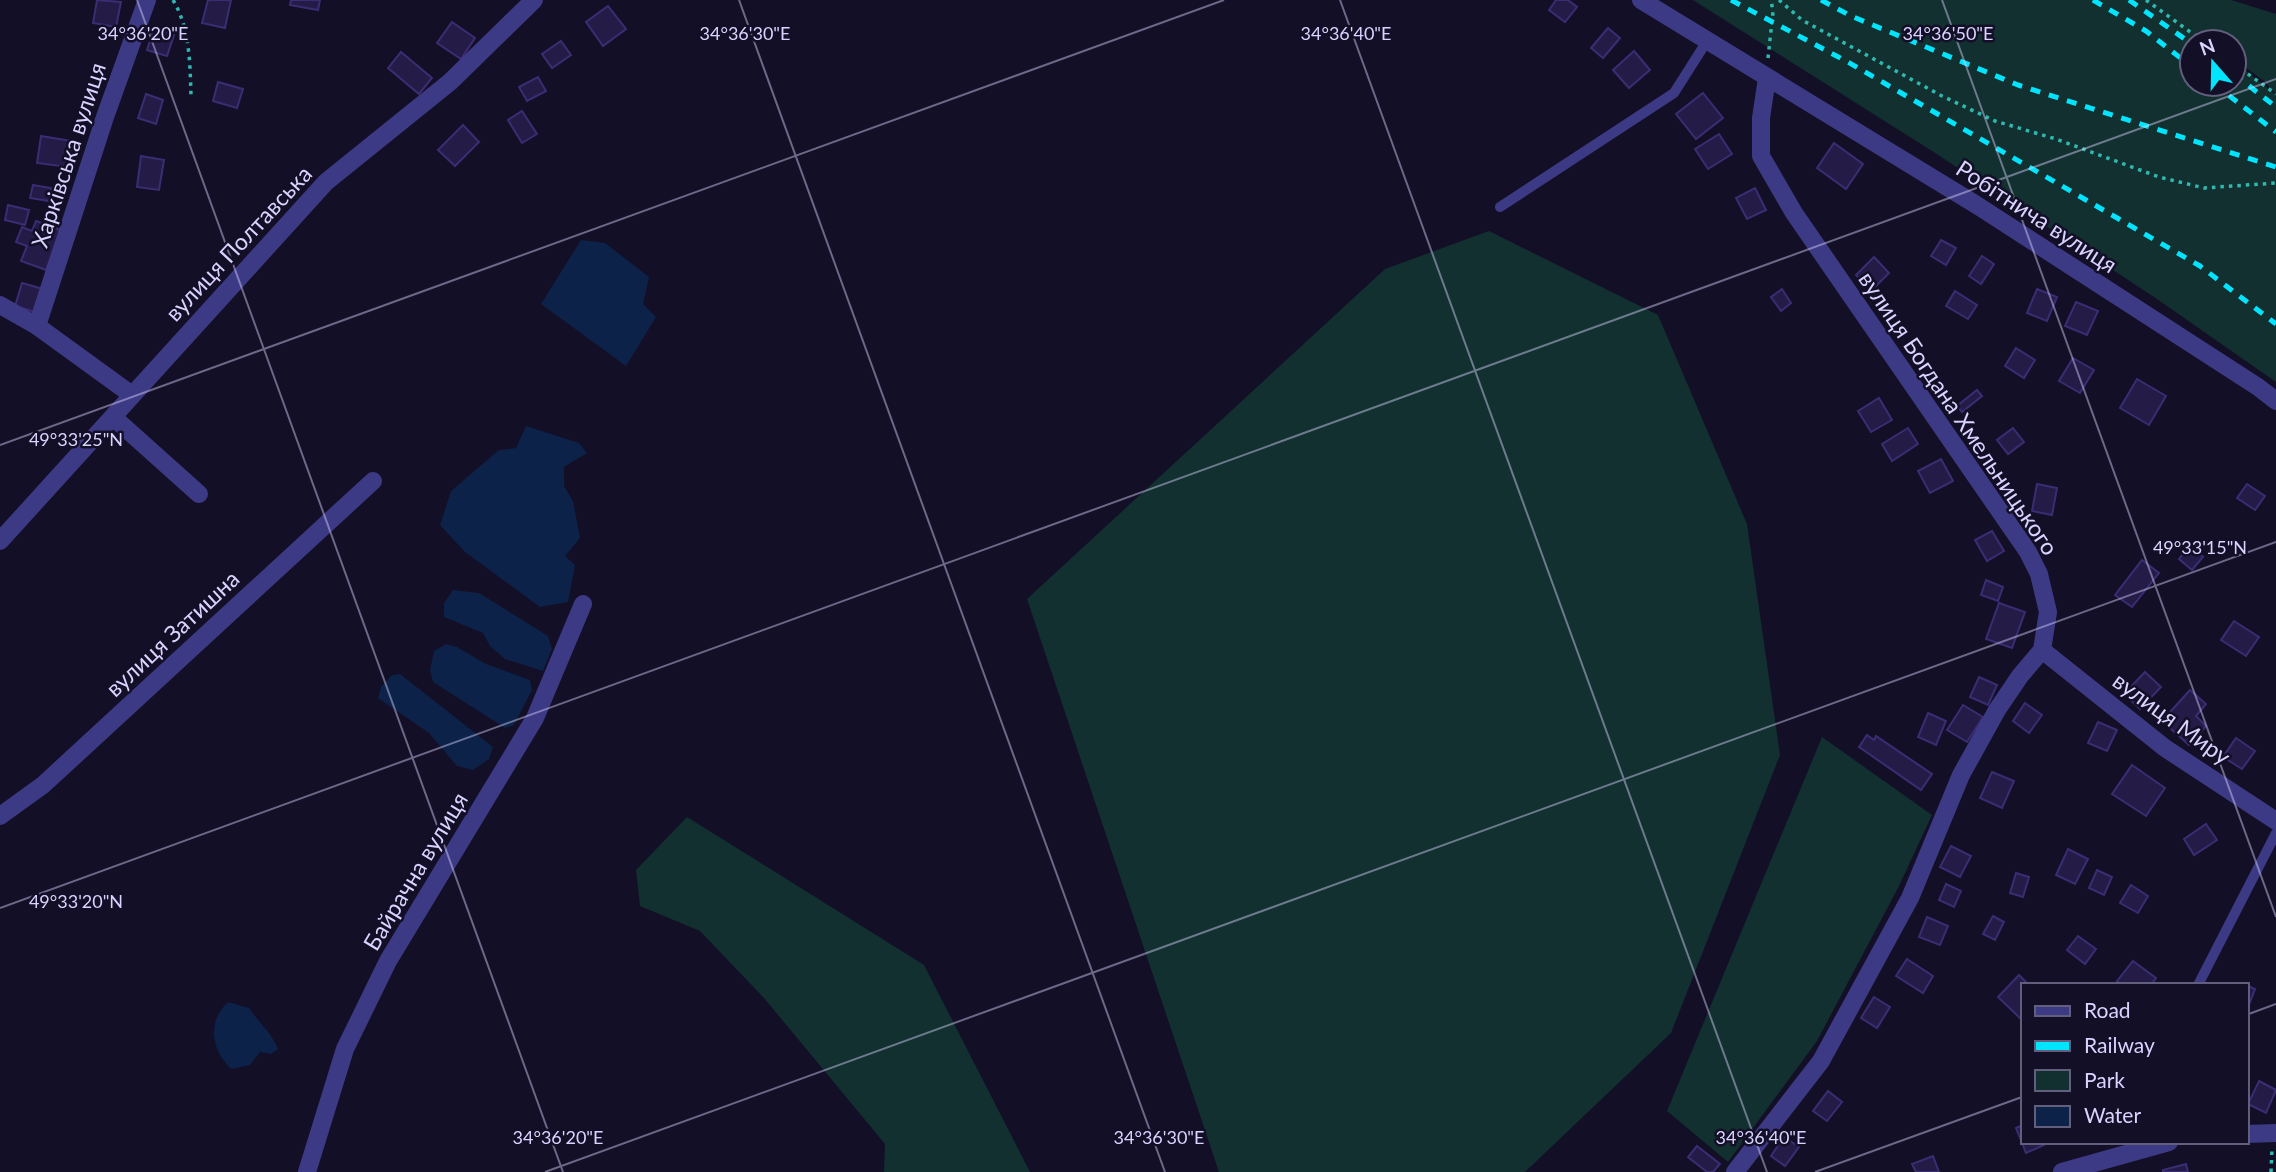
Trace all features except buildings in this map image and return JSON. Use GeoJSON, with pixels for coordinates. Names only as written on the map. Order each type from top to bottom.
{"type":"FeatureCollection","features":[{"type":"Feature","properties":{"kind":"street","name":"Харківська вулиця"},"geometry":{"type":"LineString","coordinates":[[37,326],[105,117],[147,0]]}},
{"type":"Feature","properties":{"kind":"street","name":"вулиця Полтавська"},"geometry":{"type":"LineString","coordinates":[[0,541],[326,183],[450,82],[534,0]]}},
{"type":"Feature","properties":{"kind":"street","name":"Робітнича вулиця"},"geometry":{"type":"LineString","coordinates":[[1641,0],[1975,204],[2276,401]]}},
{"type":"Feature","properties":{"kind":"street","name":"вулиця Богдана Хмельницького"},"geometry":{"type":"LineString","coordinates":[[1767,78],[1761,118],[1761,156],[1794,213],[2028,552],[2039,574],[2048,612],[2042,650]]}},
{"type":"Feature","properties":{"kind":"street"},"geometry":{"type":"LineString","coordinates":[[0,305],[37,326],[132,395]]}},
{"type":"Feature","properties":{"kind":"street"},"geometry":{"type":"LineString","coordinates":[[113,417],[199,494]]}},
{"type":"Feature","properties":{"kind":"street","name":"вулиця Затишна"},"geometry":{"type":"LineString","coordinates":[[0,816],[43,785],[373,481]]}},
{"type":"Feature","properties":{"kind":"street","name":"Байрачна вулиця"},"geometry":{"type":"LineString","coordinates":[[307,1172],[345,1049],[388,961],[535,718],[583,604]]}},
{"type":"Feature","properties":{"kind":"street"},"geometry":{"type":"LineString","coordinates":[[1735,1172],[1821,1061],[1910,898],[1961,775],[1997,710],[2042,650]]}},
{"type":"Feature","properties":{"kind":"street","name":"вулиця Миру"},"geometry":{"type":"LineString","coordinates":[[2042,650],[2165,748],[2276,821]]}},
{"type":"Feature","properties":{"kind":"street"},"geometry":{"type":"LineString","coordinates":[[2248,1134],[2276,1133]]}},
{"type":"Feature","properties":{"kind":"street"},"geometry":{"type":"LineString","coordinates":[[2062,1172],[2160,1144]]}},
{"type":"Feature","properties":{"kind":"lane"},"geometry":{"type":"LineString","coordinates":[[1500,206],[1674,93],[1707,41]]}},
{"type":"Feature","properties":{"kind":"lane"},"geometry":{"type":"LineString","coordinates":[[2199,983],[2276,833]]}},
{"type":"Feature","properties":{"kind":"path"},"geometry":{"type":"LineString","coordinates":[[173,0],[178,9],[189,52],[191,96]]}},
{"type":"Feature","properties":{"kind":"path"},"geometry":{"type":"LineString","coordinates":[[1767,78],[1773,12],[1771,0]]}},
{"type":"Feature","properties":{"kind":"path"},"geometry":{"type":"LineString","coordinates":[[1779,0],[1802,20],[1942,96],[1995,121],[2056,139],[2159,177],[2204,188],[2276,183]]}},
{"type":"Feature","properties":{"kind":"path"},"geometry":{"type":"LineString","coordinates":[[2146,0],[2185,28]]}},
{"type":"Feature","properties":{"kind":"path"},"geometry":{"type":"LineString","coordinates":[[2248,74],[2276,94]]}},
{"type":"Feature","properties":{"kind":"green space"},"geometry":{"type":"Polygon","coordinates":[[[1693,0],[2231,0],[2276,14],[2276,94],[2248,69],[2248,28],[2178,28],[2178,98],[2248,98],[2248,72],[2276,95],[2276,382],[2154,297],[1932,151],[1693,0]]]}},
{"type":"Feature","properties":{"kind":"green space"},"geometry":{"type":"Polygon","coordinates":[[[1489,231],[1658,315],[1747,524],[1780,755],[1671,1033],[1525,1172],[1219,1172],[1027,599],[1385,269],[1489,231]]]}},
{"type":"Feature","properties":{"kind":"green space"},"geometry":{"type":"Polygon","coordinates":[[[1822,737],[1932,815],[1899,886],[1817,1041],[1728,1162],[1667,1111],[1822,737]]]}},
{"type":"Feature","properties":{"kind":"green space"},"geometry":{"type":"Polygon","coordinates":[[[687,817],[924,965],[1030,1172],[884,1172],[885,1144],[764,998],[700,931],[640,906],[636,870],[687,817]]]}},
{"type":"Feature","properties":{"kind":"water"},"geometry":{"type":"Polygon","coordinates":[[[581,240],[605,243],[649,277],[643,304],[656,317],[626,366],[541,304],[581,240]]]}},
{"type":"Feature","properties":{"kind":"water"},"geometry":{"type":"Polygon","coordinates":[[[526,426],[579,443],[587,453],[564,467],[564,486],[573,501],[580,538],[565,556],[575,565],[568,602],[540,607],[465,552],[440,525],[451,491],[499,450],[516,448],[526,426]]]}},
{"type":"Feature","properties":{"kind":"water"},"geometry":{"type":"Polygon","coordinates":[[[453,590],[479,593],[548,636],[552,649],[543,671],[505,659],[490,646],[483,633],[444,617],[444,603],[453,590]]]}},
{"type":"Feature","properties":{"kind":"water"},"geometry":{"type":"Polygon","coordinates":[[[446,644],[457,647],[486,664],[530,680],[532,690],[514,725],[505,728],[433,682],[430,670],[434,651],[446,644]]]}},
{"type":"Feature","properties":{"kind":"water"},"geometry":{"type":"Polygon","coordinates":[[[400,674],[493,747],[489,759],[473,770],[457,766],[429,733],[378,698],[381,687],[392,675],[400,674]]]}},
{"type":"Feature","properties":{"kind":"water"},"geometry":{"type":"Polygon","coordinates":[[[228,1002],[249,1008],[278,1049],[271,1054],[260,1052],[250,1065],[231,1069],[219,1053],[214,1036],[217,1018],[228,1002]]]}},
{"type":"Feature","properties":{"kind":"railway"},"geometry":{"type":"LineString","coordinates":[[1731,0],[1846,61],[2200,266],[2276,324]]}},
{"type":"Feature","properties":{"kind":"railway"},"geometry":{"type":"LineString","coordinates":[[1821,0],[1851,16],[2018,85],[2276,167]]}},
{"type":"Feature","properties":{"kind":"railway"},"geometry":{"type":"LineString","coordinates":[[2093,0],[2146,31],[2178,56]]}},
{"type":"Feature","properties":{"kind":"railway"},"geometry":{"type":"LineString","coordinates":[[2129,0],[2178,34]]}},
{"type":"Feature","properties":{"kind":"railway"},"geometry":{"type":"LineString","coordinates":[[2248,85],[2276,107]]}},
{"type":"Feature","properties":{"kind":"railway"},"geometry":{"type":"LineString","coordinates":[[2232,98],[2276,132]]}}]}
